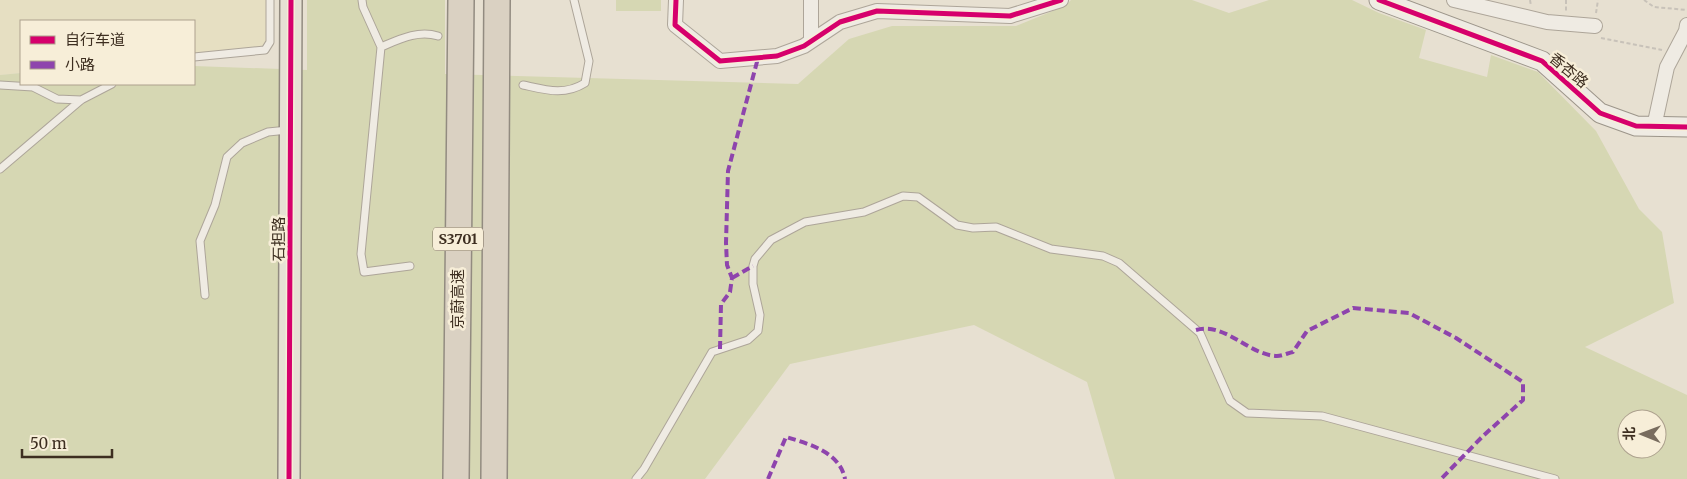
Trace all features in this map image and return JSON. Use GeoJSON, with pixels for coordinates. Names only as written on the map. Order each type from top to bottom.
{"type":"FeatureCollection","features":[{"type":"Feature","properties":{"kind":"highway","name":"京蔚高速"},"geometry":{"type":"LineString","coordinates":[[456,479],[461,0]]}},
{"type":"Feature","properties":{"kind":"highway","name":"S3701"},"geometry":{"type":"LineString","coordinates":[[494,479],[497,0]]}},
{"type":"Feature","properties":{"kind":"main road","name":"石担路"},"geometry":{"type":"LineString","coordinates":[[289,479],[292,0]]}},
{"type":"Feature","properties":{"kind":"street"},"geometry":{"type":"LineString","coordinates":[[676,0],[675,25],[720,61],[777,56],[811,41],[840,22],[878,11],[1010,16],[1061,0]]}},
{"type":"Feature","properties":{"kind":"street"},"geometry":{"type":"LineString","coordinates":[[811,0],[811,41]]}},
{"type":"Feature","properties":{"kind":"street","name":"香杏路"},"geometry":{"type":"LineString","coordinates":[[1379,0],[1542,61],[1600,113],[1636,126],[1687,127]]}},
{"type":"Feature","properties":{"kind":"street"},"geometry":{"type":"LineString","coordinates":[[1454,0],[1547,22],[1595,26]]}},
{"type":"Feature","properties":{"kind":"street"},"geometry":{"type":"LineString","coordinates":[[1654,127],[1667,67],[1687,25]]}},
{"type":"Feature","properties":{"kind":"lane"},"geometry":{"type":"LineString","coordinates":[[195,57],[265,50],[270,42],[270,0]]}},
{"type":"Feature","properties":{"kind":"lane"},"geometry":{"type":"LineString","coordinates":[[362,0],[363,7],[381,47],[361,254],[364,272],[410,266]]}},
{"type":"Feature","properties":{"kind":"lane"},"geometry":{"type":"LineString","coordinates":[[524,85],[554,92],[574,90],[585,83],[590,61],[574,0]]}},
{"type":"Feature","properties":{"kind":"lane"},"geometry":{"type":"LineString","coordinates":[[381,47],[408,36],[427,33],[438,36]]}},
{"type":"Feature","properties":{"kind":"lane"},"geometry":{"type":"LineString","coordinates":[[0,85],[33,87],[57,99],[81,100]]}},
{"type":"Feature","properties":{"kind":"lane"},"geometry":{"type":"LineString","coordinates":[[0,169],[81,100],[110,85]]}},
{"type":"Feature","properties":{"kind":"lane"},"geometry":{"type":"LineString","coordinates":[[205,295],[200,241],[215,205],[227,157],[242,143],[268,132],[291,130]]}},
{"type":"Feature","properties":{"kind":"lane"},"geometry":{"type":"LineString","coordinates":[[636,479],[644,469],[712,352],[748,340],[758,331],[760,315],[753,284],[753,266],[755,260],[771,240],[806,222],[864,212],[903,196],[918,197],[957,225],[974,228],[996,227],[1051,249],[1103,256],[1119,263],[1200,333],[1230,401],[1247,412],[1322,416],[1555,479]]}},
{"type":"Feature","properties":{"kind":"path"},"geometry":{"type":"LineString","coordinates":[[1644,0],[1654,7],[1687,10]]}},
{"type":"Feature","properties":{"kind":"path"},"geometry":{"type":"LineString","coordinates":[[1595,26],[1595,36],[1675,52]]}},
{"type":"Feature","properties":{"kind":"shaded area"},"geometry":{"type":"Polygon","coordinates":[[[0,0],[266,0],[268,47],[195,57],[195,20],[20,20],[20,73],[0,75],[0,0]]]}},
{"type":"Feature","properties":{"kind":"green space"},"geometry":{"type":"Polygon","coordinates":[[[307,0],[445,0],[445,74],[798,84],[849,39],[892,26],[1016,26],[1065,6],[1071,0],[1192,0],[1229,13],[1269,0],[1352,0],[1379,13],[1426,30],[1419,58],[1487,77],[1491,55],[1538,72],[1596,131],[1639,209],[1662,232],[1674,303],[1585,347],[1687,395],[1687,479],[1115,479],[1087,382],[974,325],[790,364],[705,479],[0,479],[0,75],[20,73],[20,85],[195,85],[195,66],[307,70],[307,0]]]}},
{"type":"Feature","properties":{"kind":"green space"},"geometry":{"type":"Polygon","coordinates":[[[616,0],[661,0],[661,11],[616,11],[616,0]]]}},
{"type":"Feature","properties":{"kind":"marked path"},"geometry":{"type":"LineString","coordinates":[[720,349],[721,304],[730,292],[732,278],[727,265],[726,243],[728,171],[758,58]]}},
{"type":"Feature","properties":{"kind":"marked path"},"geometry":{"type":"LineString","coordinates":[[732,278],[753,266]]}},
{"type":"Feature","properties":{"kind":"marked path"},"geometry":{"type":"LineString","coordinates":[[1196,330],[1207,329],[1227,334],[1256,350],[1279,356],[1293,352],[1307,331],[1353,308],[1409,313],[1456,338],[1523,382],[1523,400],[1483,436],[1441,479]]}},
{"type":"Feature","properties":{"kind":"marked path"},"geometry":{"type":"LineString","coordinates":[[768,479],[786,437],[822,450],[837,462],[845,479]]}},
{"type":"Feature","properties":{"kind":"cycle path"},"geometry":{"type":"LineString","coordinates":[[289,479],[291,0]]}},
{"type":"Feature","properties":{"kind":"cycle path"},"geometry":{"type":"LineString","coordinates":[[676,0],[675,25],[720,61],[777,56],[804,46],[840,22],[877,11],[1010,16],[1061,0]]}},
{"type":"Feature","properties":{"kind":"cycle path"},"geometry":{"type":"LineString","coordinates":[[1379,0],[1542,61],[1600,113],[1636,126],[1687,127]]}}]}
